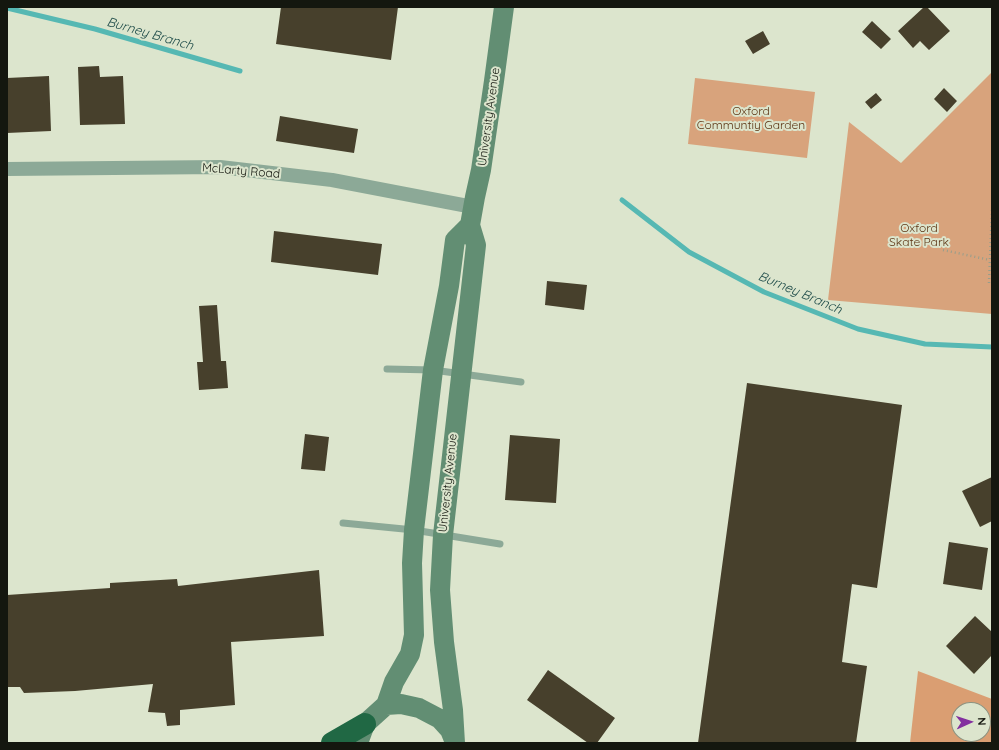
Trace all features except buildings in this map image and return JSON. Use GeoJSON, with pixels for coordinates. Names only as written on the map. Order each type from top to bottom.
{"type":"FeatureCollection","features":[{"type":"Feature","properties":{"kind":"highway"},"geometry":{"type":"LineString","coordinates":[[332,743],[361,733]]}},
{"type":"Feature","properties":{"kind":"main road","name":"University Avenue"},"geometry":{"type":"LineString","coordinates":[[455,742],[440,590],[443,534],[476,245],[472,216],[481,170],[504,7]]}},
{"type":"Feature","properties":{"kind":"main road"},"geometry":{"type":"LineString","coordinates":[[361,733],[386,705],[394,682],[410,654],[414,635],[412,563],[414,530],[433,370],[449,286],[455,240],[472,216]]}},
{"type":"Feature","properties":{"kind":"main road","name":"University Avenue"},"geometry":{"type":"LineString","coordinates":[[386,705],[401,704],[418,708],[440,719],[450,730],[455,742]]}},
{"type":"Feature","properties":{"kind":"street","name":"McLarty Road"},"geometry":{"type":"LineString","coordinates":[[7,169],[220,167],[332,180],[472,216]]}},
{"type":"Feature","properties":{"kind":"lane"},"geometry":{"type":"LineString","coordinates":[[387,369],[433,370],[521,382]]}},
{"type":"Feature","properties":{"kind":"lane"},"geometry":{"type":"LineString","coordinates":[[342,523],[414,530],[500,544]]}},
{"type":"Feature","properties":{"kind":"path"},"geometry":{"type":"LineString","coordinates":[[989,283],[992,209]]}},
{"type":"Feature","properties":{"kind":"path"},"geometry":{"type":"LineString","coordinates":[[943,250],[990,260]]}},
{"type":"Feature","properties":{"kind":"green space","name":"Oxford Skate Park"},"geometry":{"type":"Polygon","coordinates":[[[992,72],[992,314],[828,300],[849,122],[901,163],[992,72]]]}},
{"type":"Feature","properties":{"kind":"green space","name":"Oxford Communtiy Garden"},"geometry":{"type":"Polygon","coordinates":[[[695,78],[815,92],[807,158],[688,144],[695,78]]]}},
{"type":"Feature","properties":{"kind":"shaded area"},"geometry":{"type":"Polygon","coordinates":[[[918,671],[992,699],[992,743],[910,743],[918,671]]]}},
{"type":"Feature","properties":{"kind":"waterway","name":"Burney Branch"},"geometry":{"type":"LineString","coordinates":[[7,8],[95,29],[240,71]]}},
{"type":"Feature","properties":{"kind":"waterway","name":"Burney Branch"},"geometry":{"type":"LineString","coordinates":[[622,200],[689,252],[764,292],[858,329],[925,344],[992,347]]}}]}
